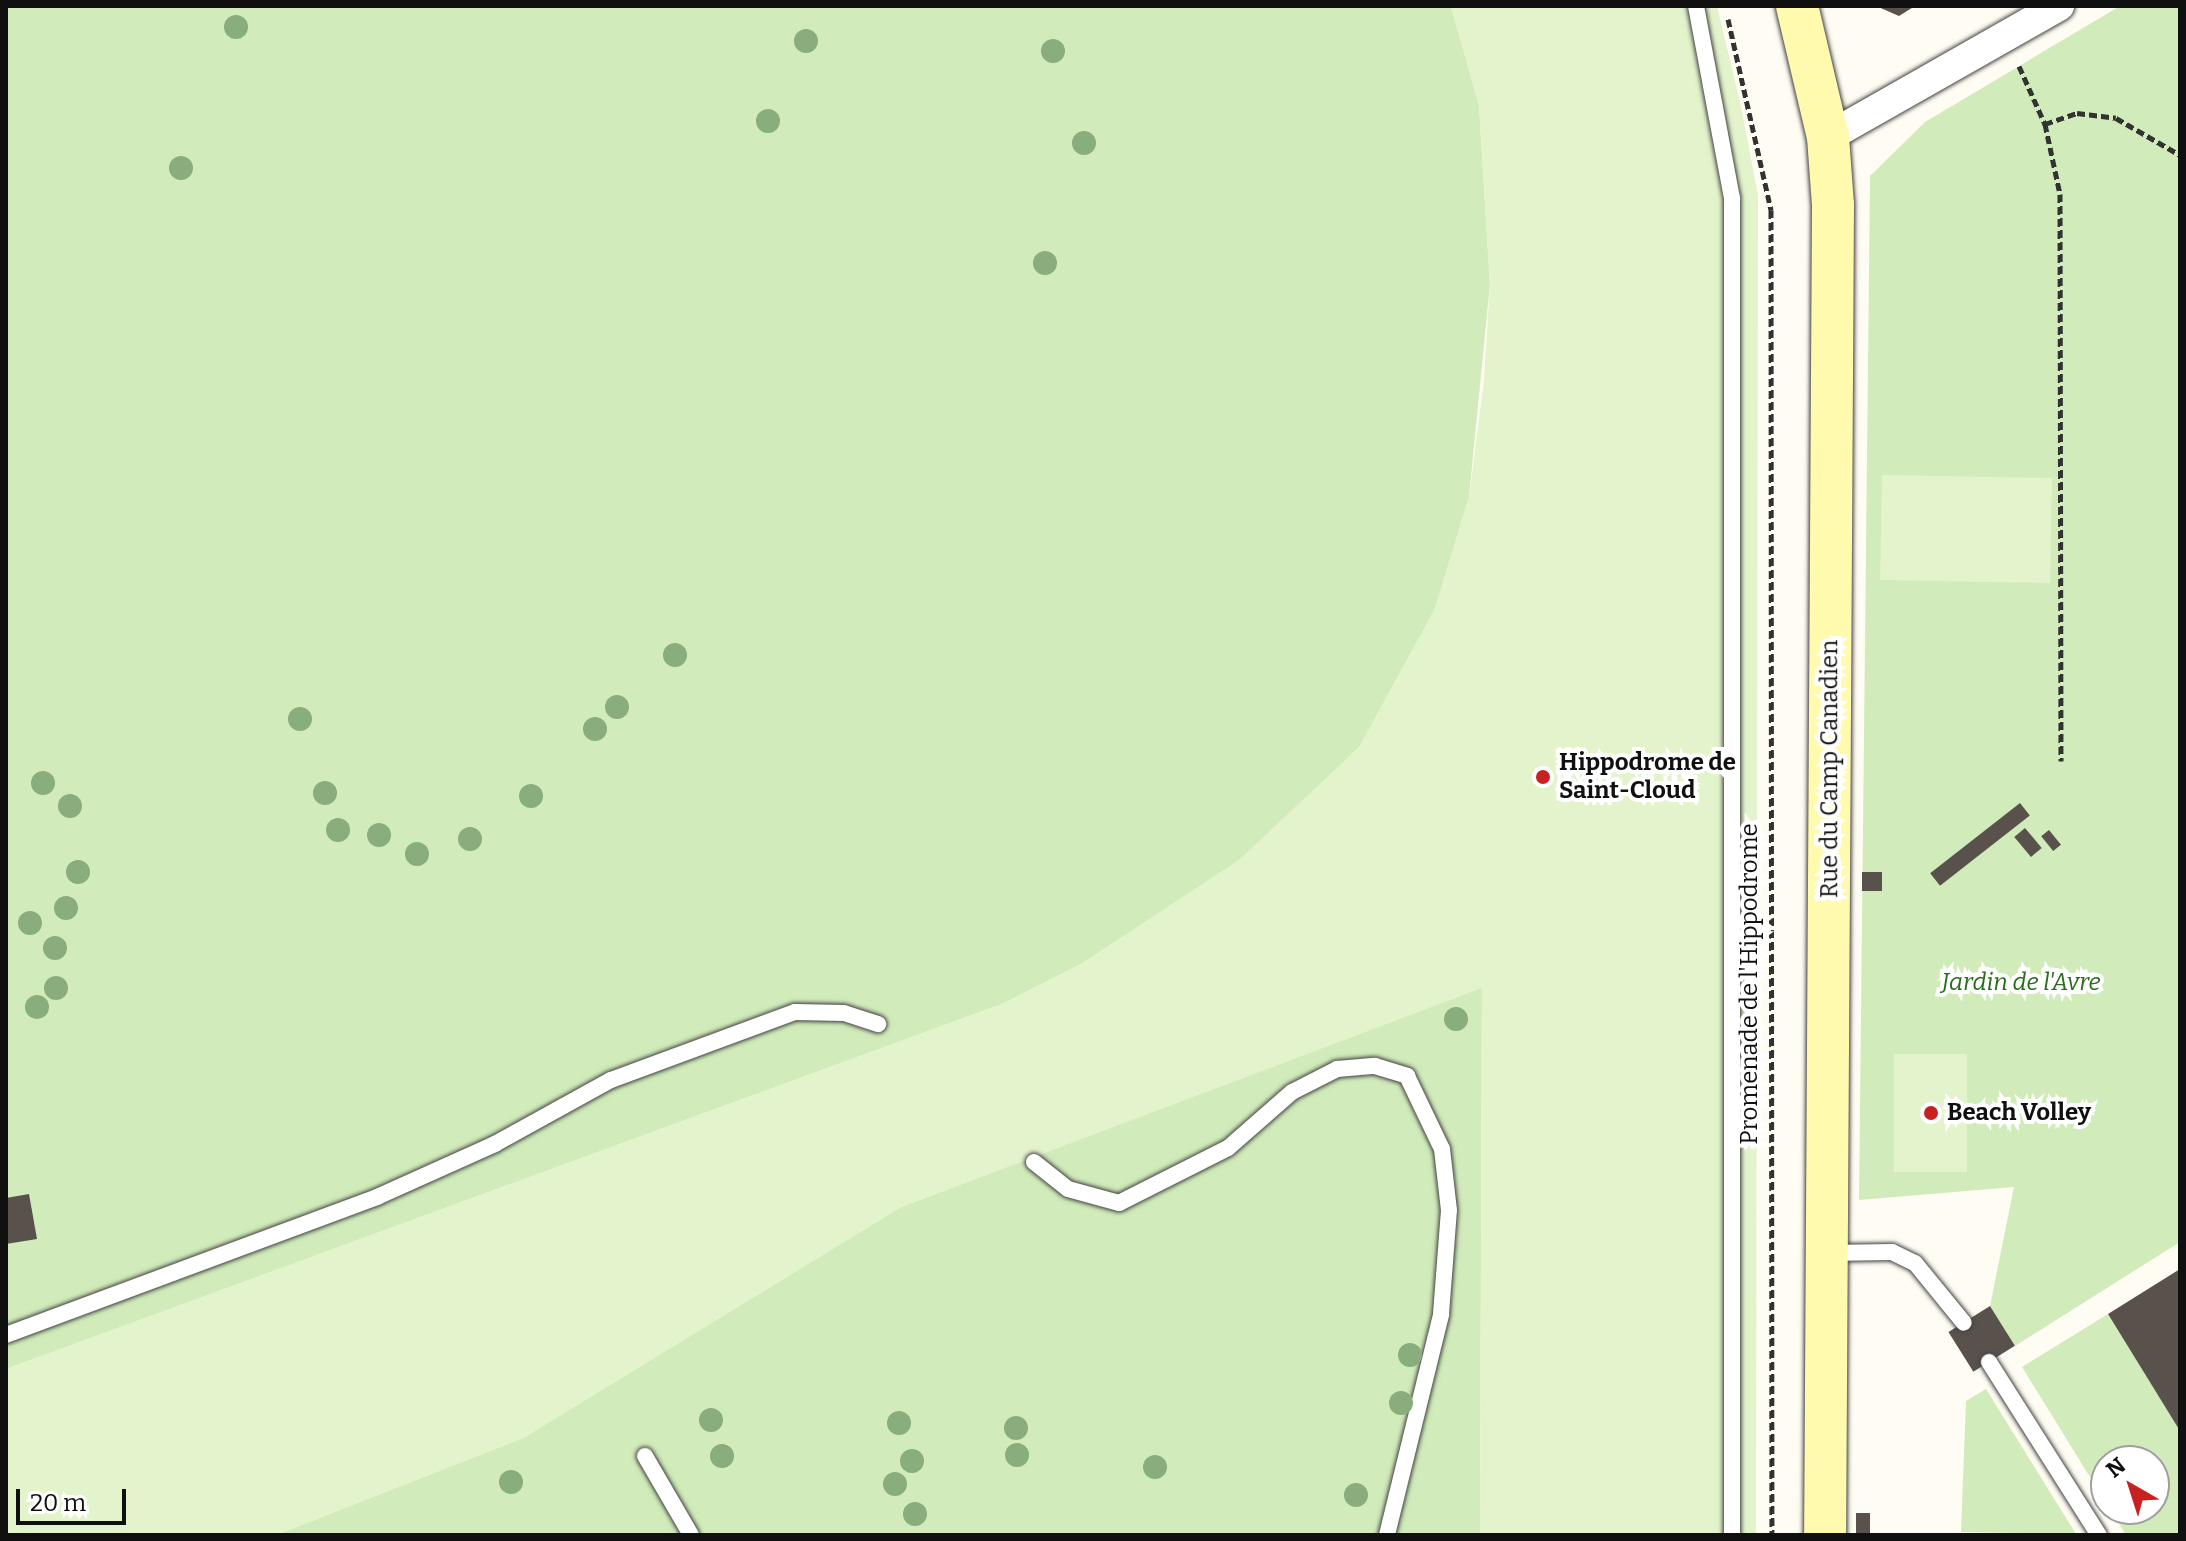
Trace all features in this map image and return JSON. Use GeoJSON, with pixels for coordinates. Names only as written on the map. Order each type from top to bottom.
{"type":"FeatureCollection","features":[{"type":"Feature","properties":{"kind":"main road","name":"Rue du Camp Canadien"},"geometry":{"type":"LineString","coordinates":[[1797,6],[1828,137],[1833,221],[1825,1535]]}},
{"type":"Feature","properties":{"kind":"street"},"geometry":{"type":"LineString","coordinates":[[1828,137],[2059,6]]}},
{"type":"Feature","properties":{"kind":"lane"},"geometry":{"type":"LineString","coordinates":[[1696,6],[1732,198],[1732,1535]]}},
{"type":"Feature","properties":{"kind":"lane"},"geometry":{"type":"LineString","coordinates":[[6,1335],[377,1197],[495,1144],[611,1080],[795,1012],[844,1013],[878,1024]]}},
{"type":"Feature","properties":{"kind":"lane"},"geometry":{"type":"LineString","coordinates":[[1034,1162],[1068,1189],[1119,1203],[1228,1148],[1292,1092],[1337,1069],[1375,1066],[1407,1076],[1424,1098],[1442,1149],[1449,1210],[1441,1315],[1387,1535]]}},
{"type":"Feature","properties":{"kind":"lane"},"geometry":{"type":"LineString","coordinates":[[1828,1253],[1892,1252],[1915,1263],[1964,1323]]}},
{"type":"Feature","properties":{"kind":"lane"},"geometry":{"type":"LineString","coordinates":[[1989,1362],[2099,1535]]}},
{"type":"Feature","properties":{"kind":"lane"},"geometry":{"type":"LineString","coordinates":[[645,1456],[691,1535]]}},
{"type":"Feature","properties":{"kind":"path","name":"Promenade de l'Hippodrome"},"geometry":{"type":"LineString","coordinates":[[1726,6],[1771,210],[1772,1535]]}},
{"type":"Feature","properties":{"kind":"path"},"geometry":{"type":"LineString","coordinates":[[2003,38],[2045,124],[2060,194],[2061,761]]}},
{"type":"Feature","properties":{"kind":"path"},"geometry":{"type":"LineString","coordinates":[[2045,124],[2077,113],[2116,118],[2180,155]]}},
{"type":"Feature","properties":{"kind":"green space"},"geometry":{"type":"Polygon","coordinates":[[[6,6],[1451,6],[1479,105],[1490,284],[1469,497],[1435,609],[1360,746],[1299,807],[1238,861],[1083,963],[1002,1004],[6,1369],[6,6]]]}},
{"type":"Feature","properties":{"kind":"green space","name":"Hippodrome de Saint-Cloud"},"geometry":{"type":"Polygon","coordinates":[[[1451,6],[1717,6],[1741,106],[1758,195],[1756,1535],[1480,1535],[1482,988],[901,1207],[523,1438],[276,1535],[6,1535],[6,1369],[1002,1004],[1083,963],[1238,861],[1360,746],[1435,609],[1469,497],[1484,380],[1490,284],[1479,105],[1451,6]]]}},
{"type":"Feature","properties":{"kind":"green space","name":"Jardin de l'Avre"},"geometry":{"type":"Polygon","coordinates":[[[2120,6],[2180,6],[2180,1242],[2015,1346],[1990,1306],[2014,1187],[1859,1200],[1870,176],[1925,122],[2120,6]]]}},
{"type":"Feature","properties":{"kind":"green space"},"geometry":{"type":"Polygon","coordinates":[[[1882,475],[2052,478],[2050,583],[1880,580],[1882,475]]]}},
{"type":"Feature","properties":{"kind":"green space"},"geometry":{"type":"Polygon","coordinates":[[[1482,987],[1480,1535],[276,1535],[523,1438],[901,1207],[1482,987]]]}},
{"type":"Feature","properties":{"kind":"green space","name":"Beach Volley"},"geometry":{"type":"Polygon","coordinates":[[[1894,1054],[1967,1054],[1967,1172],[1894,1172],[1894,1054]]]}},
{"type":"Feature","properties":{"kind":"green space"},"geometry":{"type":"Polygon","coordinates":[[[2108,1314],[2180,1431],[2180,1535],[2126,1535],[2120,1525],[2170,1525],[2170,1445],[2090,1445],[2090,1477],[2022,1367],[2108,1314]]]}},
{"type":"Feature","properties":{"kind":"green space"},"geometry":{"type":"Polygon","coordinates":[[[1986,1389],[2076,1534],[1961,1532],[1966,1401],[1986,1389]]]}},
{"type":"Feature","properties":{"kind":"building"},"geometry":{"type":"Polygon","coordinates":[[[1876,6],[1915,6],[1899,16],[1876,6]]]}},
{"type":"Feature","properties":{"kind":"building"},"geometry":{"type":"Polygon","coordinates":[[[2020,803],[2030,816],[1940,886],[1930,873],[2020,803]]]}},
{"type":"Feature","properties":{"kind":"building"},"geometry":{"type":"Polygon","coordinates":[[[2025,828],[2042,848],[2031,857],[2014,837],[2025,828]]]}},
{"type":"Feature","properties":{"kind":"building"},"geometry":{"type":"Polygon","coordinates":[[[2049,830],[2061,845],[2053,851],[2041,836],[2049,830]]]}},
{"type":"Feature","properties":{"kind":"building"},"geometry":{"type":"Polygon","coordinates":[[[1862,872],[1882,872],[1882,891],[1862,891],[1862,872]]]}},
{"type":"Feature","properties":{"kind":"building"},"geometry":{"type":"Polygon","coordinates":[[[29,1194],[37,1239],[6,1244],[6,1198],[29,1194]]]}},
{"type":"Feature","properties":{"kind":"building"},"geometry":{"type":"Polygon","coordinates":[[[2180,1269],[2180,1431],[2108,1314],[2180,1269]]]}},
{"type":"Feature","properties":{"kind":"building"},"geometry":{"type":"Polygon","coordinates":[[[1990,1306],[2015,1346],[1973,1372],[1948,1332],[1990,1306]]]}},
{"type":"Feature","properties":{"kind":"building"},"geometry":{"type":"Polygon","coordinates":[[[1856,1513],[1870,1513],[1870,1535],[1856,1535],[1856,1513]]]}},
{"type":"Feature","properties":{"kind":"place","name":"Hippodrome de Saint-Cloud"},"geometry":{"type":"Point","coordinates":[1543,777]}},
{"type":"Feature","properties":{"kind":"place","name":"Beach Volley"},"geometry":{"type":"Point","coordinates":[1931,1113]}}]}
